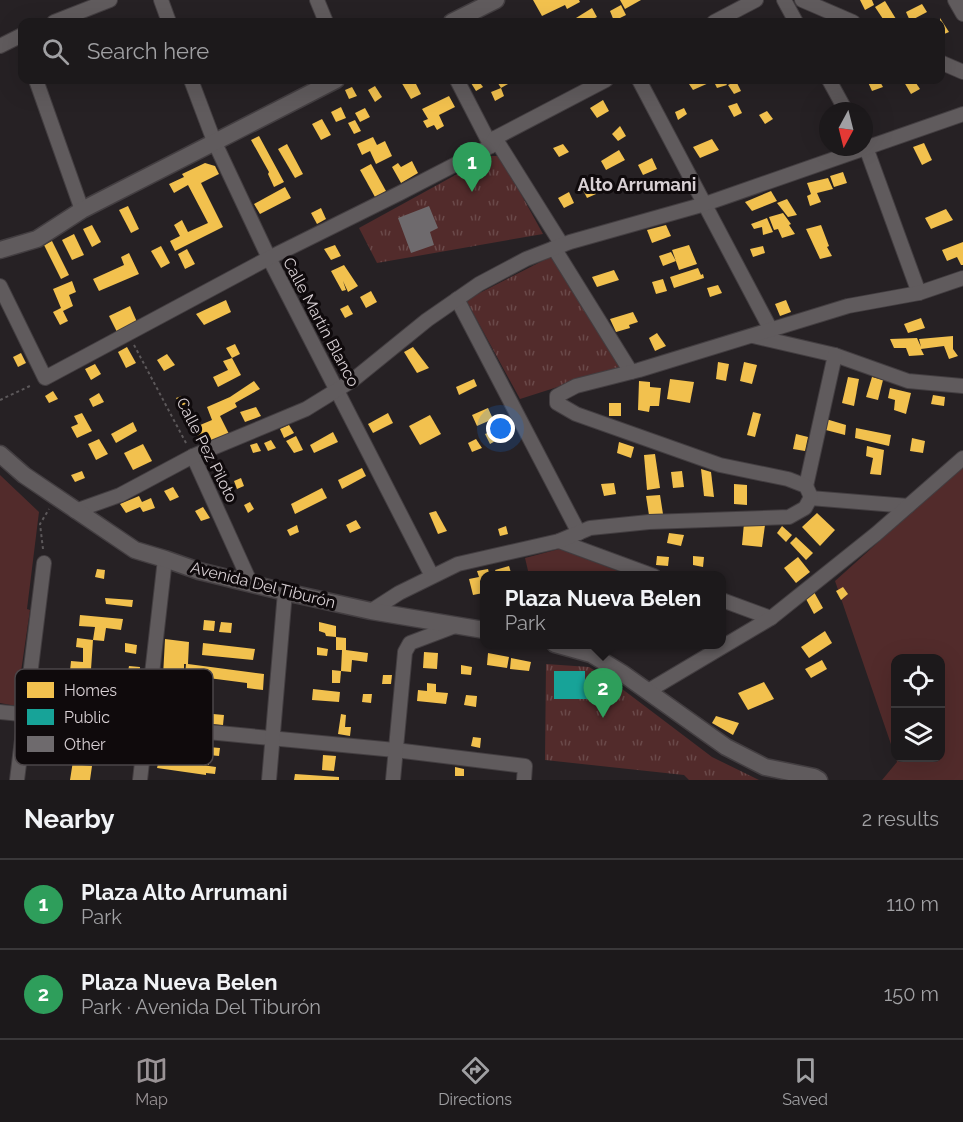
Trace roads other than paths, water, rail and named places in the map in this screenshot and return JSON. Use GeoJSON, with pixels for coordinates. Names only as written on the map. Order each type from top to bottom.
{"type":"FeatureCollection","features":[{"type":"Feature","properties":{"kind":"street"},"geometry":{"type":"LineString","coordinates":[[64,18],[108,0]]}},
{"type":"Feature","properties":{"kind":"street"},"geometry":{"type":"LineString","coordinates":[[161,0],[168,18]]}},
{"type":"Feature","properties":{"kind":"street"},"geometry":{"type":"LineString","coordinates":[[317,0],[324,18]]}},
{"type":"Feature","properties":{"kind":"street"},"geometry":{"type":"LineString","coordinates":[[460,18],[496,0]]}},
{"type":"Feature","properties":{"kind":"street"},"geometry":{"type":"LineString","coordinates":[[722,18],[756,0]]}},
{"type":"Feature","properties":{"kind":"street"},"geometry":{"type":"LineString","coordinates":[[784,0],[794,18]]}},
{"type":"Feature","properties":{"kind":"street"},"geometry":{"type":"LineString","coordinates":[[802,0],[844,18]]}},
{"type":"Feature","properties":{"kind":"street"},"geometry":{"type":"LineString","coordinates":[[955,0],[963,14]]}},
{"type":"Feature","properties":{"kind":"street"},"geometry":{"type":"LineString","coordinates":[[0,46],[18,39]]}},
{"type":"Feature","properties":{"kind":"street"},"geometry":{"type":"LineString","coordinates":[[945,64],[963,72]]}},
{"type":"Feature","properties":{"kind":"street"},"geometry":{"type":"LineString","coordinates":[[37,84],[81,210]]}},
{"type":"Feature","properties":{"kind":"street","name":"Calle Martín Blanco"},"geometry":{"type":"LineString","coordinates":[[193,84],[214,141],[269,258],[432,576]]}},
{"type":"Feature","properties":{"kind":"street"},"geometry":{"type":"LineString","coordinates":[[0,250],[37,239],[81,210],[328,84]]}},
{"type":"Feature","properties":{"kind":"street"},"geometry":{"type":"LineString","coordinates":[[459,84],[631,372]]}},
{"type":"Feature","properties":{"kind":"street"},"geometry":{"type":"LineString","coordinates":[[0,286],[45,378],[269,258],[400,193],[599,84]]}},
{"type":"Feature","properties":{"kind":"street"},"geometry":{"type":"LineString","coordinates":[[641,84],[771,330]]}},
{"type":"Feature","properties":{"kind":"street"},"geometry":{"type":"LineString","coordinates":[[831,84],[841,102]]}},
{"type":"Feature","properties":{"kind":"street"},"geometry":{"type":"LineString","coordinates":[[873,142],[963,114]]}},
{"type":"Feature","properties":{"kind":"street"},"geometry":{"type":"LineString","coordinates":[[75,511],[120,495],[193,456],[306,409],[381,359],[427,321],[478,284],[526,259],[558,247],[705,204],[833,156]]}},
{"type":"Feature","properties":{"kind":"street"},"geometry":{"type":"LineString","coordinates":[[869,156],[919,292]]}},
{"type":"Feature","properties":{"kind":"street"},"geometry":{"type":"LineString","coordinates":[[908,506],[808,492],[788,479],[720,465],[576,414],[557,403],[557,396],[564,390],[753,336],[848,306],[919,292],[963,278]]}},
{"type":"Feature","properties":{"kind":"street"},"geometry":{"type":"LineString","coordinates":[[457,299],[579,533]]}},
{"type":"Feature","properties":{"kind":"street"},"geometry":{"type":"LineString","coordinates":[[753,336],[835,355],[908,381],[963,386]]}},
{"type":"Feature","properties":{"kind":"street"},"geometry":{"type":"LineString","coordinates":[[371,611],[432,576],[458,564],[559,541],[590,528],[649,522],[789,517],[805,508],[835,355]]}},
{"type":"Feature","properties":{"kind":"street","name":"Avenida Del Tiburón"},"geometry":{"type":"LineString","coordinates":[[0,454],[24,476],[135,550],[199,572],[285,592],[371,611],[480,629]]}},
{"type":"Feature","properties":{"kind":"street","name":"Calle Pez Piloto"},"geometry":{"type":"LineString","coordinates":[[193,456],[251,584]]}},
{"type":"Feature","properties":{"kind":"street"},"geometry":{"type":"LineString","coordinates":[[726,645],[771,618],[963,458]]}},
{"type":"Feature","properties":{"kind":"street"},"geometry":{"type":"LineString","coordinates":[[559,541],[640,571]]}},
{"type":"Feature","properties":{"kind":"street"},"geometry":{"type":"LineString","coordinates":[[152,669],[165,559]]}},
{"type":"Feature","properties":{"kind":"street"},"geometry":{"type":"LineString","coordinates":[[30,669],[44,563]]}},
{"type":"Feature","properties":{"kind":"street"},"geometry":{"type":"LineString","coordinates":[[269,780],[285,592]]}},
{"type":"Feature","properties":{"kind":"street"},"geometry":{"type":"LineString","coordinates":[[726,601],[771,618]]}},
{"type":"Feature","properties":{"kind":"street"},"geometry":{"type":"LineString","coordinates":[[393,780],[405,652],[410,643],[457,625]]}},
{"type":"Feature","properties":{"kind":"street"},"geometry":{"type":"LineString","coordinates":[[571,649],[591,654],[726,747],[765,767],[806,775],[819,780]]}},
{"type":"Feature","properties":{"kind":"street"},"geometry":{"type":"LineString","coordinates":[[648,692],[719,649]]}},
{"type":"Feature","properties":{"kind":"street"},"geometry":{"type":"LineString","coordinates":[[0,712],[15,714]]}},
{"type":"Feature","properties":{"kind":"street"},"geometry":{"type":"LineString","coordinates":[[213,732],[395,750],[525,773]]}},
{"type":"Feature","properties":{"kind":"street"},"geometry":{"type":"LineString","coordinates":[[17,780],[19,765]]}},
{"type":"Feature","properties":{"kind":"street"},"geometry":{"type":"LineString","coordinates":[[140,780],[142,765]]}},
{"type":"Feature","properties":{"kind":"place","name":"Plaza Alto Arrumani"},"geometry":{"type":"Point","coordinates":[472,192]}},
{"type":"Feature","properties":{"kind":"place","name":"Plaza Nueva Belen"},"geometry":{"type":"Point","coordinates":[603,718]}},
{"type":"Feature","properties":{"kind":"district","name":"Alto Arrumani"},"geometry":{"type":"Point","coordinates":[637,184]}}]}
